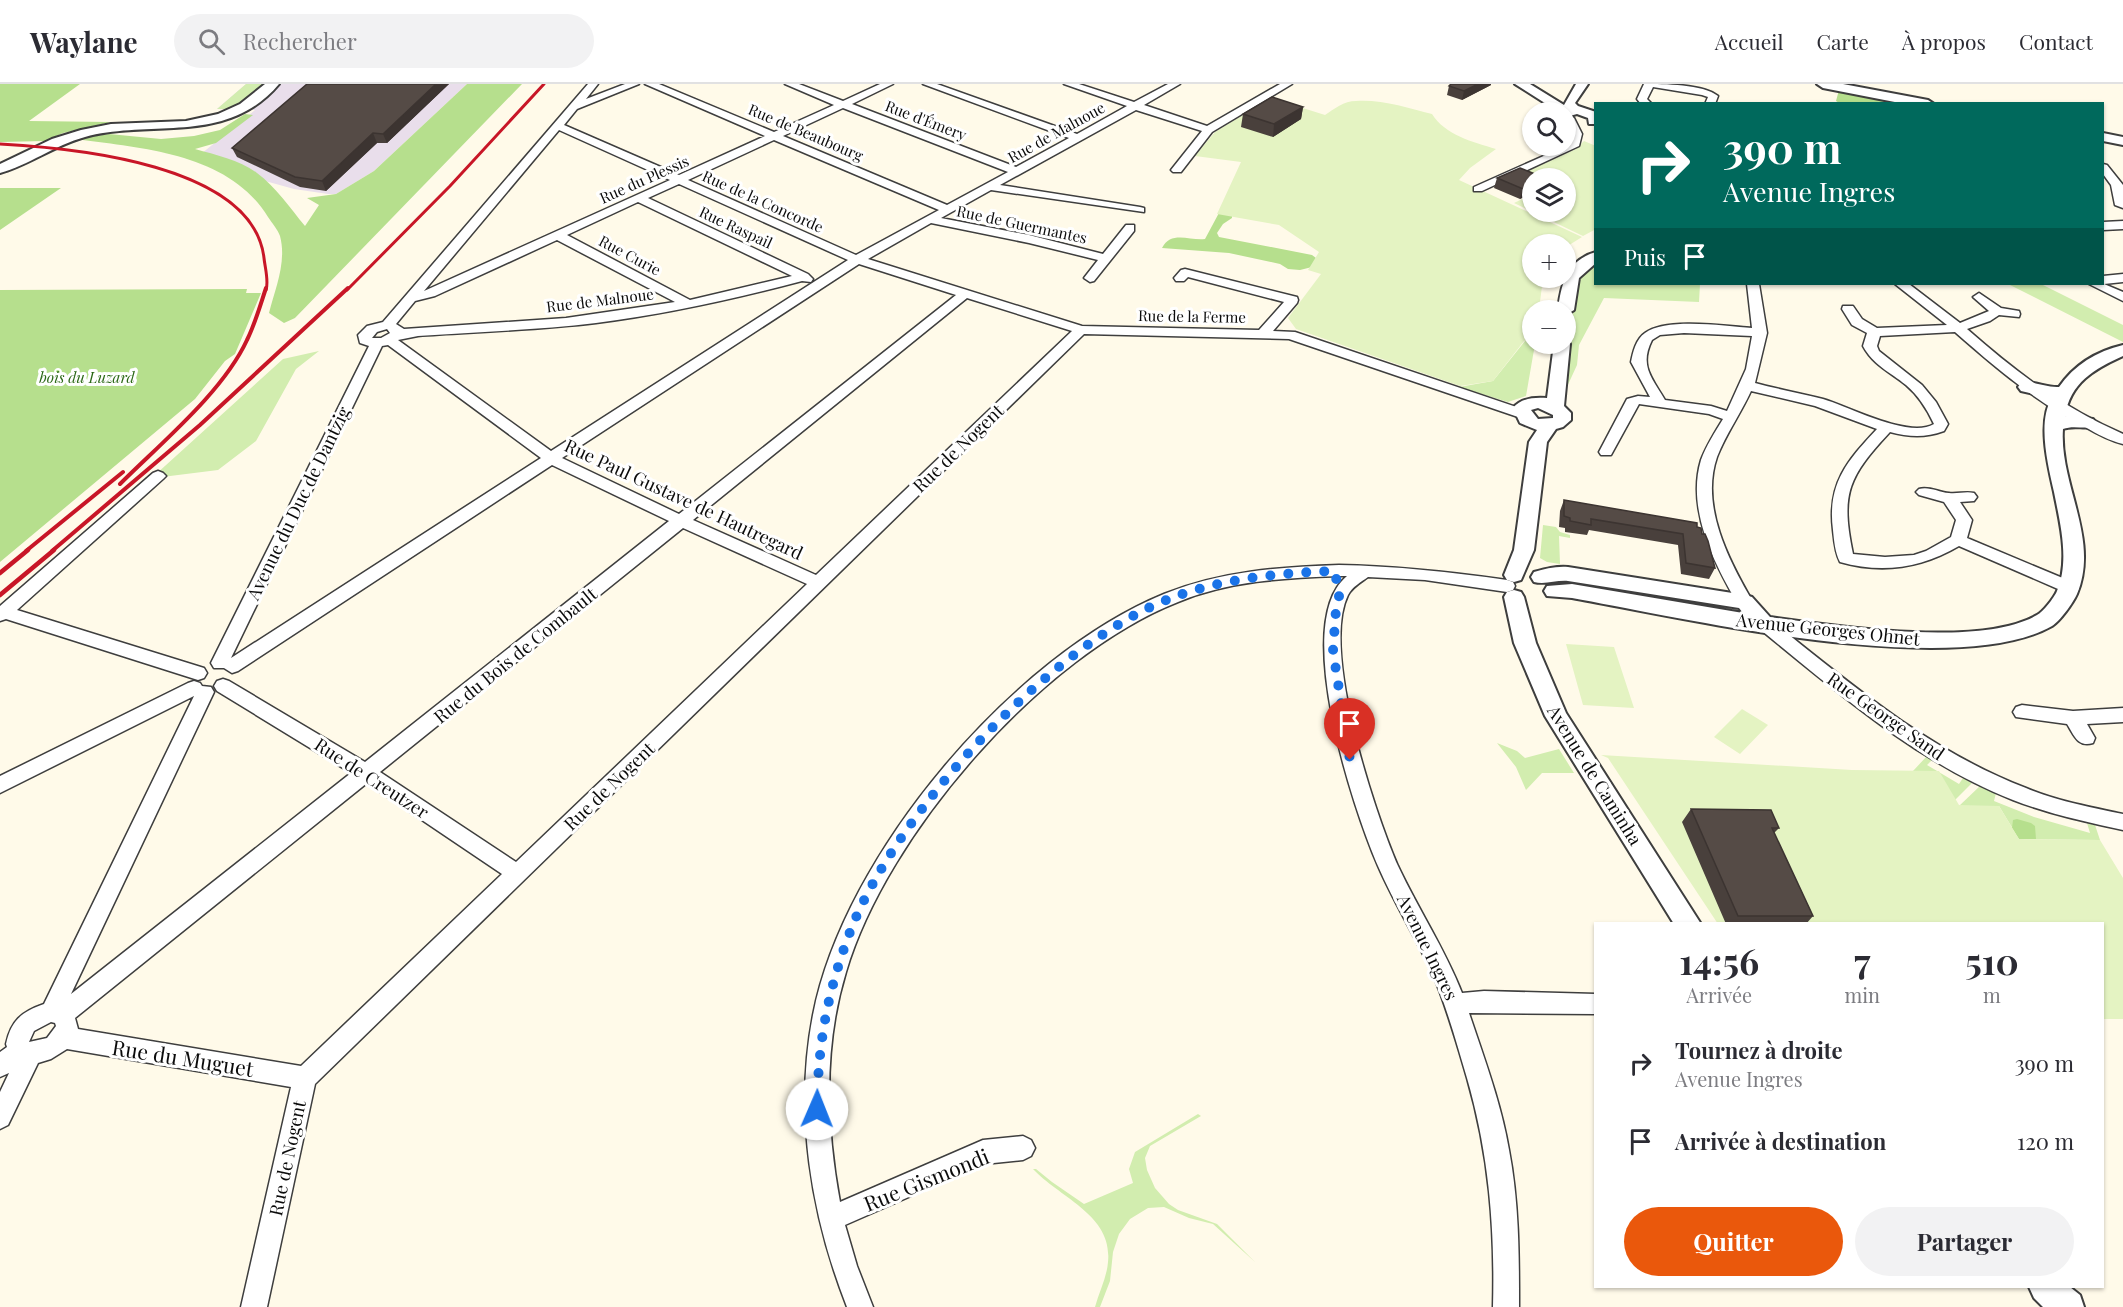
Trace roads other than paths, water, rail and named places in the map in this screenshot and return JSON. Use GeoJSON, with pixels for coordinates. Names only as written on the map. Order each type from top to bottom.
{"type":"FeatureCollection","features":[{"type":"Feature","properties":{"kind":"street"},"geometry":{"type":"LineString","coordinates":[[0,169],[48,146],[76,135],[101,129],[179,127],[211,121],[240,110],[273,84]]}},
{"type":"Feature","properties":{"kind":"street","name":"Avenue du Duc de Dantzig"},"geometry":{"type":"LineString","coordinates":[[205,685],[233,678],[234,669],[226,665],[388,335],[411,298],[593,84]]}},
{"type":"Feature","properties":{"kind":"street"},"geometry":{"type":"LineString","coordinates":[[574,106],[634,84]]}},
{"type":"Feature","properties":{"kind":"street","name":"Rue de Beaubourg"},"geometry":{"type":"LineString","coordinates":[[650,84],[949,210]]}},
{"type":"Feature","properties":{"kind":"street","name":"Rue d'Émery"},"geometry":{"type":"LineString","coordinates":[[790,84],[1018,172]]}},
{"type":"Feature","properties":{"kind":"street","name":"Rue du Plessis"},"geometry":{"type":"LineString","coordinates":[[411,298],[431,293],[888,84]]}},
{"type":"Feature","properties":{"kind":"street"},"geometry":{"type":"LineString","coordinates":[[928,84],[1078,138]]}},
{"type":"Feature","properties":{"kind":"street"},"geometry":{"type":"LineString","coordinates":[[1069,84],[1208,130]]}},
{"type":"Feature","properties":{"kind":"street","name":"Rue de Malnoue"},"geometry":{"type":"LineString","coordinates":[[858,259],[1174,84]]}},
{"type":"Feature","properties":{"kind":"street"},"geometry":{"type":"LineString","coordinates":[[1176,170],[1208,130],[1287,84]]}},
{"type":"Feature","properties":{"kind":"street"},"geometry":{"type":"LineString","coordinates":[[1521,84],[1550,102]]}},
{"type":"Feature","properties":{"kind":"street"},"geometry":{"type":"LineString","coordinates":[[1569,102],[1582,84]]}},
{"type":"Feature","properties":{"kind":"street"},"geometry":{"type":"LineString","coordinates":[[1645,102],[1642,99],[1649,84]]}},
{"type":"Feature","properties":{"kind":"street"},"geometry":{"type":"LineString","coordinates":[[1654,84],[1705,92],[1713,96],[1711,102]]}},
{"type":"Feature","properties":{"kind":"street"},"geometry":{"type":"LineString","coordinates":[[1823,84],[1918,102]]}},
{"type":"Feature","properties":{"kind":"street"},"geometry":{"type":"LineString","coordinates":[[1576,117],[1593,124]]}},
{"type":"Feature","properties":{"kind":"street","name":"Rue de la Concorde"},"geometry":{"type":"LineString","coordinates":[[557,127],[566,128],[858,259]]}},
{"type":"Feature","properties":{"kind":"street"},"geometry":{"type":"LineString","coordinates":[[2104,137],[2123,141]]}},
{"type":"Feature","properties":{"kind":"street"},"geometry":{"type":"LineString","coordinates":[[1478,189],[1549,156]]}},
{"type":"Feature","properties":{"kind":"street"},"geometry":{"type":"LineString","coordinates":[[2104,168],[2117,185],[2122,206]]}},
{"type":"Feature","properties":{"kind":"street"},"geometry":{"type":"LineString","coordinates":[[991,187],[1140,210]]}},
{"type":"Feature","properties":{"kind":"street","name":"Rue Raspail"},"geometry":{"type":"LineString","coordinates":[[638,198],[819,285]]}},
{"type":"Feature","properties":{"kind":"street"},"geometry":{"type":"LineString","coordinates":[[2104,199],[2122,206]]}},
{"type":"Feature","properties":{"kind":"street","name":"Rue de Guermantes"},"geometry":{"type":"LineString","coordinates":[[932,220],[1029,239],[1106,258]]}},
{"type":"Feature","properties":{"kind":"street"},"geometry":{"type":"LineString","coordinates":[[2104,226],[2123,225]]}},
{"type":"Feature","properties":{"kind":"street"},"geometry":{"type":"LineString","coordinates":[[1090,278],[1130,228]]}},
{"type":"Feature","properties":{"kind":"street","name":"Rue Curie"},"geometry":{"type":"LineString","coordinates":[[557,235],[687,304]]}},
{"type":"Feature","properties":{"kind":"street"},"geometry":{"type":"LineString","coordinates":[[1576,263],[1594,253]]}},
{"type":"Feature","properties":{"kind":"street"},"geometry":{"type":"LineString","coordinates":[[1568,300],[1571,278],[1581,266],[1594,258]]}},
{"type":"Feature","properties":{"kind":"street"},"geometry":{"type":"LineString","coordinates":[[17,1044],[45,1050],[60,1037],[66,1025],[66,1019],[57,1013],[205,685],[208,667],[226,665],[552,459],[858,259]]}},
{"type":"Feature","properties":{"kind":"street","name":"Rue de la Ferme"},"geometry":{"type":"LineString","coordinates":[[858,259],[1081,330],[1290,335],[1527,418]]}},
{"type":"Feature","properties":{"kind":"street"},"geometry":{"type":"LineString","coordinates":[[1180,278],[1185,273],[1292,300],[1263,334]]}},
{"type":"Feature","properties":{"kind":"street","name":"Rue de Malnoue"},"geometry":{"type":"LineString","coordinates":[[388,335],[566,322],[687,304],[750,292],[804,277]]}},
{"type":"Feature","properties":{"kind":"street"},"geometry":{"type":"LineString","coordinates":[[2104,280],[2123,278]]}},
{"type":"Feature","properties":{"kind":"street"},"geometry":{"type":"LineString","coordinates":[[1753,285],[1760,316],[1760,333],[1748,386],[1707,466],[1704,490],[1713,531],[1734,584],[1745,602],[1762,622]]}},
{"type":"Feature","properties":{"kind":"street"},"geometry":{"type":"LineString","coordinates":[[1903,285],[1927,301],[2027,387],[2046,393],[2067,421],[2087,423],[2123,440]]}},
{"type":"Feature","properties":{"kind":"street"},"geometry":{"type":"LineString","coordinates":[[2097,285],[2123,297]]}},
{"type":"Feature","properties":{"kind":"street","name":"Rue du Bois de Combault"},"geometry":{"type":"LineString","coordinates":[[17,1044],[32,1019],[57,1013],[367,773],[966,293]]}},
{"type":"Feature","properties":{"kind":"street"},"geometry":{"type":"LineString","coordinates":[[1979,297],[1997,311],[2014,314]]}},
{"type":"Feature","properties":{"kind":"street"},"geometry":{"type":"LineString","coordinates":[[1848,309],[1857,321],[1874,332],[1959,328],[1983,322],[1997,311]]}},
{"type":"Feature","properties":{"kind":"street"},"geometry":{"type":"LineString","coordinates":[[1278,316],[1281,327],[1290,335]]}},
{"type":"Feature","properties":{"kind":"street","name":"Rue de Nogent"},"geometry":{"type":"LineString","coordinates":[[254,1307],[305,1078],[1081,330]]}},
{"type":"Feature","properties":{"kind":"street"},"geometry":{"type":"LineString","coordinates":[[1660,402],[1643,375],[1638,362],[1646,338],[1650,334],[1677,330],[1731,330],[1760,333]]}},
{"type":"Feature","properties":{"kind":"street"},"geometry":{"type":"LineString","coordinates":[[1748,386],[1817,402],[1887,427],[1926,433],[1935,431],[1941,424],[1915,385],[1882,362],[1873,352],[1870,346],[1874,332]]}},
{"type":"Feature","properties":{"kind":"street","name":"Rue Paul Gustave de Hautregard"},"geometry":{"type":"LineString","coordinates":[[388,335],[552,459],[681,521],[819,583]]}},
{"type":"Feature","properties":{"kind":"street"},"geometry":{"type":"LineString","coordinates":[[2058,408],[2075,375],[2123,350]]}},
{"type":"Feature","properties":{"kind":"street"},"geometry":{"type":"LineString","coordinates":[[1549,405],[1548,396],[1554,354]]}},
{"type":"Feature","properties":{"kind":"street"},"geometry":{"type":"LineString","coordinates":[[1549,405],[1560,354]]}},
{"type":"Feature","properties":{"kind":"street"},"geometry":{"type":"LineString","coordinates":[[1606,452],[1632,402],[1638,400],[1711,410],[1731,417]]}},
{"type":"Feature","properties":{"kind":"street"},"geometry":{"type":"LineString","coordinates":[[860,1307],[847,1275],[830,1219],[822,1168],[817,1109],[819,1058],[825,1011],[850,930],[904,833],[981,740],[1062,663],[1132,617],[1172,597],[1216,584],[1279,574],[1334,571],[1406,574],[1528,592],[1524,550],[1538,442],[1549,426],[1562,420],[1562,413],[1549,405],[1525,405],[1527,418],[1538,442]]}},
{"type":"Feature","properties":{"kind":"street","name":"Avenue Georges Ohnet"},"geometry":{"type":"LineString","coordinates":[[1528,592],[1558,573],[1577,575],[1652,596],[1762,622],[1867,637],[1948,640],[1989,638],[2015,633],[2045,620],[2055,612],[2077,576],[2079,548],[2058,408]]}},
{"type":"Feature","properties":{"kind":"street"},"geometry":{"type":"LineString","coordinates":[[1527,418],[1549,426]]}},
{"type":"Feature","properties":{"kind":"street"},"geometry":{"type":"LineString","coordinates":[[1887,427],[1861,454],[1842,485],[1838,517],[1846,558],[1864,561],[1913,560],[1931,555],[1958,540],[1962,534],[1964,520],[1949,498]]}},
{"type":"Feature","properties":{"kind":"street"},"geometry":{"type":"LineString","coordinates":[[2,614],[158,476]]}},
{"type":"Feature","properties":{"kind":"street"},"geometry":{"type":"LineString","coordinates":[[1924,492],[1949,498],[1969,497]]}},
{"type":"Feature","properties":{"kind":"street"},"geometry":{"type":"LineString","coordinates":[[1958,540],[2071,588]]}},
{"type":"Feature","properties":{"kind":"street","name":"Avenue Ingres"},"geometry":{"type":"LineString","coordinates":[[1334,571],[1340,592],[1336,609],[1333,651],[1350,760],[1381,847],[1455,1004],[1497,1148],[1506,1229],[1506,1307]]}},
{"type":"Feature","properties":{"kind":"street"},"geometry":{"type":"LineString","coordinates":[[1340,592],[1363,572]]}},
{"type":"Feature","properties":{"kind":"street"},"geometry":{"type":"LineString","coordinates":[[1577,575],[1583,588],[1589,593]]}},
{"type":"Feature","properties":{"kind":"street","name":"Avenue Georges Ohnet"},"geometry":{"type":"LineString","coordinates":[[1528,592],[1565,590],[1745,602]]}},
{"type":"Feature","properties":{"kind":"street","name":"Avenue de Caminha"},"geometry":{"type":"LineString","coordinates":[[1528,592],[1532,663],[1556,716],[1687,922]]}},
{"type":"Feature","properties":{"kind":"street","name":"Rue de Creutzer"},"geometry":{"type":"LineString","coordinates":[[2,614],[205,685],[367,773],[518,874]]}},
{"type":"Feature","properties":{"kind":"street","name":"Rue George Sand"},"geometry":{"type":"LineString","coordinates":[[1762,622],[1845,690],[1937,754],[1980,778],[2031,800],[2123,822]]}},
{"type":"Feature","properties":{"kind":"street"},"geometry":{"type":"LineString","coordinates":[[0,784],[205,685]]}},
{"type":"Feature","properties":{"kind":"street"},"geometry":{"type":"LineString","coordinates":[[2022,712],[2073,718],[2123,715]]}},
{"type":"Feature","properties":{"kind":"street"},"geometry":{"type":"LineString","coordinates":[[2073,718],[2086,738]]}},
{"type":"Feature","properties":{"kind":"street"},"geometry":{"type":"LineString","coordinates":[[1455,1004],[1484,1001],[1594,1004]]}},
{"type":"Feature","properties":{"kind":"street","name":"Rue du Muguet"},"geometry":{"type":"LineString","coordinates":[[60,1037],[305,1078]]}},
{"type":"Feature","properties":{"kind":"street"},"geometry":{"type":"LineString","coordinates":[[0,1066],[17,1044]]}},
{"type":"Feature","properties":{"kind":"street"},"geometry":{"type":"LineString","coordinates":[[0,1117],[17,1044]]}},
{"type":"Feature","properties":{"kind":"street","name":"Rue Gismondi"},"geometry":{"type":"LineString","coordinates":[[830,1219],[983,1152],[1023,1148]]}},
{"type":"Feature","properties":{"kind":"street"},"geometry":{"type":"LineString","coordinates":[[2046,1288],[2068,1307]]}},
{"type":"Feature","properties":{"kind":"railway"},"geometry":{"type":"LineString","coordinates":[[347,290],[450,186],[544,84]]}},
{"type":"Feature","properties":{"kind":"railway"},"geometry":{"type":"LineString","coordinates":[[0,144],[70,150],[113,157],[155,167],[195,182],[228,201],[252,226],[264,258],[266,290]]}},
{"type":"Feature","properties":{"kind":"railway"},"geometry":{"type":"LineString","coordinates":[[120,484],[190,416],[223,379],[247,340],[266,288]]}},
{"type":"Feature","properties":{"kind":"railway"},"geometry":{"type":"LineString","coordinates":[[52,551],[200,425],[348,288]]}},
{"type":"Feature","properties":{"kind":"railway"},"geometry":{"type":"LineString","coordinates":[[26,551],[123,472]]}},
{"type":"Feature","properties":{"kind":"railway"},"geometry":{"type":"LineString","coordinates":[[0,573],[28,550]]}},
{"type":"Feature","properties":{"kind":"railway"},"geometry":{"type":"LineString","coordinates":[[0,595],[54,550]]}},
{"type":"Feature","properties":{"kind":"park label","name":"bois du Luzard"},"geometry":{"type":"Point","coordinates":[87,377]}}]}
